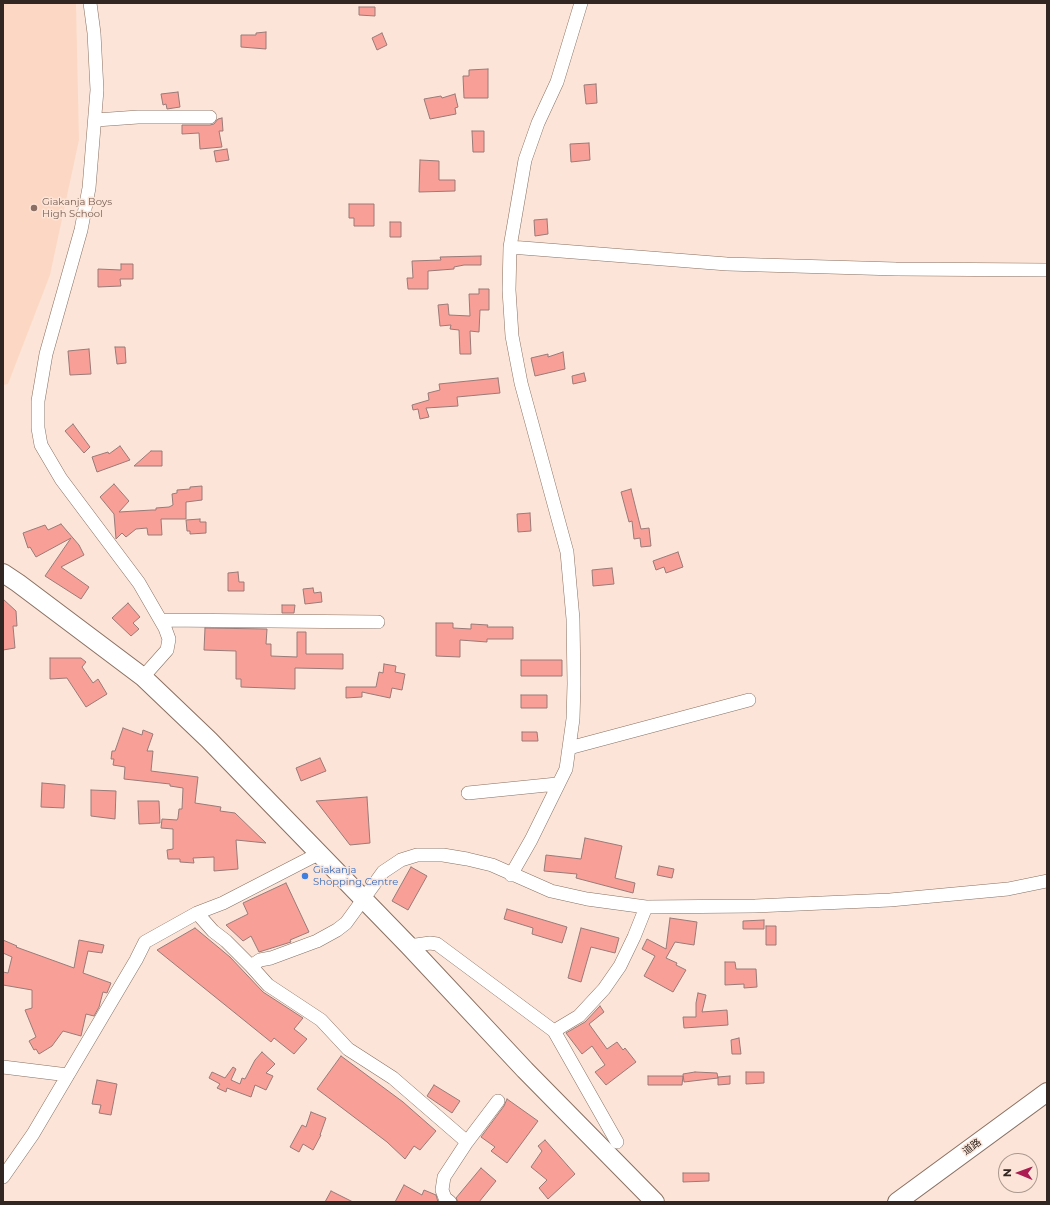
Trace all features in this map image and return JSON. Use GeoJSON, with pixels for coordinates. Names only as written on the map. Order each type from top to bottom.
{"type":"FeatureCollection","features":[{"type":"Feature","properties":{"kind":"main road"},"geometry":{"type":"LineString","coordinates":[[3,573],[18,582],[143,677],[262,793],[318,854],[410,946],[526,1070],[655,1202]]}},
{"type":"Feature","properties":{"kind":"main road","name":"道路"},"geometry":{"type":"LineString","coordinates":[[897,1202],[1047,1092]]}},
{"type":"Feature","properties":{"kind":"street"},"geometry":{"type":"LineString","coordinates":[[90,3],[94,33],[97,90],[96,120],[89,188],[81,230],[46,354],[38,401],[38,428],[41,445],[54,468],[139,583],[161,620],[169,639],[167,650],[143,677]]}},
{"type":"Feature","properties":{"kind":"street"},"geometry":{"type":"LineString","coordinates":[[511,875],[566,769],[573,719],[574,684],[570,580],[567,552],[521,383],[512,336],[509,290],[510,247],[526,160],[538,123],[558,82],[581,3]]}},
{"type":"Feature","properties":{"kind":"street"},"geometry":{"type":"LineString","coordinates":[[96,120],[138,117],[210,117]]}},
{"type":"Feature","properties":{"kind":"street"},"geometry":{"type":"LineString","coordinates":[[510,247],[727,264],[911,269],[1047,270]]}},
{"type":"Feature","properties":{"kind":"street"},"geometry":{"type":"LineString","coordinates":[[161,620],[378,622]]}},
{"type":"Feature","properties":{"kind":"street"},"geometry":{"type":"LineString","coordinates":[[569,748],[749,700]]}},
{"type":"Feature","properties":{"kind":"street"},"geometry":{"type":"LineString","coordinates":[[468,793],[557,784]]}},
{"type":"Feature","properties":{"kind":"street"},"geometry":{"type":"LineString","coordinates":[[3,1178],[33,1134],[136,960],[145,942],[197,913],[223,903],[318,854]]}},
{"type":"Feature","properties":{"kind":"street"},"geometry":{"type":"LineString","coordinates":[[252,966],[260,960],[271,958],[317,941],[337,930],[346,923],[383,872],[400,860],[417,855],[443,855],[467,859],[492,865],[511,875],[551,891],[587,899],[646,907],[755,906],[890,900],[1008,888],[1047,881]]}},
{"type":"Feature","properties":{"kind":"street"},"geometry":{"type":"LineString","coordinates":[[554,1031],[578,1016],[604,989],[623,960],[646,907]]}},
{"type":"Feature","properties":{"kind":"street"},"geometry":{"type":"LineString","coordinates":[[197,913],[213,931],[226,941],[252,966],[268,985],[321,1020],[348,1049],[393,1078],[467,1142]]}},
{"type":"Feature","properties":{"kind":"street"},"geometry":{"type":"LineString","coordinates":[[410,946],[430,942],[438,944],[554,1031],[617,1142]]}},
{"type":"Feature","properties":{"kind":"street"},"geometry":{"type":"LineString","coordinates":[[3,1067],[68,1075]]}},
{"type":"Feature","properties":{"kind":"street"},"geometry":{"type":"LineString","coordinates":[[450,1202],[445,1198],[442,1190],[444,1177],[467,1142],[498,1101]]}},
{"type":"Feature","properties":{"kind":"shaded area","name":"Giakanja Boys High School"},"geometry":{"type":"Polygon","coordinates":[[[3,3],[76,3],[79,140],[50,275],[8,384],[3,385],[3,3]]]}},
{"type":"Feature","properties":{"kind":"building"},"geometry":{"type":"Polygon","coordinates":[[[359,7],[375,7],[375,16],[359,15],[359,7]]]}},
{"type":"Feature","properties":{"kind":"building"},"geometry":{"type":"Polygon","coordinates":[[[266,32],[266,49],[241,47],[241,35],[256,35],[256,33],[266,32]]]}},
{"type":"Feature","properties":{"kind":"building"},"geometry":{"type":"Polygon","coordinates":[[[382,33],[387,45],[377,50],[372,38],[382,33]]]}},
{"type":"Feature","properties":{"kind":"building"},"geometry":{"type":"Polygon","coordinates":[[[488,69],[488,98],[464,98],[463,76],[469,76],[469,70],[488,69]]]}},
{"type":"Feature","properties":{"kind":"building"},"geometry":{"type":"Polygon","coordinates":[[[596,84],[597,103],[586,104],[584,85],[596,84]]]}},
{"type":"Feature","properties":{"kind":"building"},"geometry":{"type":"Polygon","coordinates":[[[178,92],[180,107],[167,109],[166,104],[163,105],[161,94],[178,92]]]}},
{"type":"Feature","properties":{"kind":"building"},"geometry":{"type":"Polygon","coordinates":[[[455,94],[458,107],[455,108],[456,114],[430,119],[424,99],[441,96],[442,98],[455,94]]]}},
{"type":"Feature","properties":{"kind":"building"},"geometry":{"type":"Polygon","coordinates":[[[222,118],[223,131],[219,131],[222,147],[200,149],[199,133],[182,134],[182,125],[210,125],[222,118]]]}},
{"type":"Feature","properties":{"kind":"building"},"geometry":{"type":"Polygon","coordinates":[[[472,131],[484,131],[484,152],[473,152],[472,131]]]}},
{"type":"Feature","properties":{"kind":"building"},"geometry":{"type":"Polygon","coordinates":[[[589,143],[590,160],[571,162],[570,144],[589,143]]]}},
{"type":"Feature","properties":{"kind":"building"},"geometry":{"type":"Polygon","coordinates":[[[227,149],[229,160],[216,162],[214,151],[227,149]]]}},
{"type":"Feature","properties":{"kind":"building"},"geometry":{"type":"Polygon","coordinates":[[[420,160],[439,161],[439,180],[455,180],[455,191],[419,192],[420,160]]]}},
{"type":"Feature","properties":{"kind":"building"},"geometry":{"type":"Polygon","coordinates":[[[349,204],[374,204],[374,226],[354,226],[354,218],[349,218],[349,204]]]}},
{"type":"Feature","properties":{"kind":"building"},"geometry":{"type":"Polygon","coordinates":[[[547,219],[548,234],[535,236],[534,220],[547,219]]]}},
{"type":"Feature","properties":{"kind":"building"},"geometry":{"type":"Polygon","coordinates":[[[390,222],[401,222],[401,237],[390,237],[390,222]]]}},
{"type":"Feature","properties":{"kind":"building"},"geometry":{"type":"Polygon","coordinates":[[[481,256],[481,265],[464,265],[454,267],[454,269],[428,271],[428,289],[408,289],[407,278],[413,278],[412,261],[441,260],[440,257],[481,256]]]}},
{"type":"Feature","properties":{"kind":"building"},"geometry":{"type":"Polygon","coordinates":[[[121,264],[133,264],[133,279],[120,279],[121,286],[98,287],[98,269],[121,270],[121,264]]]}},
{"type":"Feature","properties":{"kind":"building"},"geometry":{"type":"Polygon","coordinates":[[[479,289],[489,289],[489,310],[480,310],[479,332],[470,331],[471,354],[460,354],[459,330],[450,329],[451,325],[440,326],[438,305],[448,304],[449,315],[470,316],[469,294],[479,294],[479,289]]]}},
{"type":"Feature","properties":{"kind":"building"},"geometry":{"type":"Polygon","coordinates":[[[115,347],[125,347],[126,363],[117,364],[115,347]]]}},
{"type":"Feature","properties":{"kind":"building"},"geometry":{"type":"Polygon","coordinates":[[[89,349],[91,374],[70,375],[68,351],[89,349]]]}},
{"type":"Feature","properties":{"kind":"building"},"geometry":{"type":"Polygon","coordinates":[[[563,352],[565,369],[535,376],[531,358],[548,354],[548,357],[563,352]]]}},
{"type":"Feature","properties":{"kind":"building"},"geometry":{"type":"Polygon","coordinates":[[[584,373],[586,381],[573,384],[572,376],[584,373]]]}},
{"type":"Feature","properties":{"kind":"building"},"geometry":{"type":"Polygon","coordinates":[[[498,378],[500,393],[457,397],[458,406],[426,408],[429,417],[420,419],[418,409],[413,410],[412,405],[429,400],[428,393],[440,390],[439,384],[498,378]]]}},
{"type":"Feature","properties":{"kind":"building"},"geometry":{"type":"Polygon","coordinates":[[[73,424],[90,447],[84,453],[65,431],[73,424]]]}},
{"type":"Feature","properties":{"kind":"building"},"geometry":{"type":"Polygon","coordinates":[[[120,446],[130,460],[97,472],[92,457],[108,452],[109,454],[120,446]]]}},
{"type":"Feature","properties":{"kind":"building"},"geometry":{"type":"Polygon","coordinates":[[[151,451],[162,451],[162,466],[134,466],[151,451]]]}},
{"type":"Feature","properties":{"kind":"building"},"geometry":{"type":"Polygon","coordinates":[[[114,484],[129,501],[119,512],[156,510],[156,508],[169,507],[173,505],[172,494],[177,493],[177,490],[190,489],[190,487],[202,486],[202,500],[186,502],[186,519],[161,519],[162,535],[148,535],[147,528],[136,529],[126,537],[122,533],[116,539],[114,514],[100,497],[114,484]]]}},
{"type":"Feature","properties":{"kind":"building"},"geometry":{"type":"Polygon","coordinates":[[[631,489],[641,529],[649,528],[651,546],[641,547],[640,538],[634,539],[632,521],[629,522],[621,492],[631,489]]]}},
{"type":"Feature","properties":{"kind":"building"},"geometry":{"type":"Polygon","coordinates":[[[530,513],[531,531],[518,532],[517,514],[530,513]]]}},
{"type":"Feature","properties":{"kind":"building"},"geometry":{"type":"Polygon","coordinates":[[[200,519],[200,522],[206,522],[206,533],[190,534],[190,531],[187,531],[186,520],[200,519]]]}},
{"type":"Feature","properties":{"kind":"building"},"geometry":{"type":"Polygon","coordinates":[[[61,524],[79,545],[84,555],[61,567],[89,587],[81,599],[45,576],[71,538],[36,557],[30,547],[28,548],[23,533],[45,525],[48,530],[61,524]]]}},
{"type":"Feature","properties":{"kind":"building"},"geometry":{"type":"Polygon","coordinates":[[[678,552],[683,567],[666,573],[664,567],[656,570],[653,561],[678,552]]]}},
{"type":"Feature","properties":{"kind":"building"},"geometry":{"type":"Polygon","coordinates":[[[612,568],[614,584],[593,586],[592,570],[612,568]]]}},
{"type":"Feature","properties":{"kind":"building"},"geometry":{"type":"Polygon","coordinates":[[[238,572],[239,582],[244,582],[244,591],[228,591],[228,573],[238,572]]]}},
{"type":"Feature","properties":{"kind":"building"},"geometry":{"type":"Polygon","coordinates":[[[313,588],[314,593],[321,592],[322,602],[305,604],[303,589],[313,588]]]}},
{"type":"Feature","properties":{"kind":"building"},"geometry":{"type":"Polygon","coordinates":[[[3,599],[16,611],[17,626],[13,626],[15,648],[3,650],[3,599]]]}},
{"type":"Feature","properties":{"kind":"building"},"geometry":{"type":"Polygon","coordinates":[[[128,603],[140,617],[133,623],[139,629],[131,636],[112,618],[128,603]]]}},
{"type":"Feature","properties":{"kind":"building"},"geometry":{"type":"Polygon","coordinates":[[[282,605],[295,605],[294,613],[282,613],[282,605]]]}},
{"type":"Feature","properties":{"kind":"building"},"geometry":{"type":"Polygon","coordinates":[[[436,623],[453,623],[453,628],[471,629],[471,624],[488,625],[487,627],[513,627],[513,639],[487,639],[487,642],[460,640],[460,657],[436,656],[436,623]]]}},
{"type":"Feature","properties":{"kind":"building"},"geometry":{"type":"Polygon","coordinates":[[[205,628],[267,629],[266,644],[271,644],[271,656],[297,657],[297,632],[306,632],[306,654],[343,654],[343,669],[295,668],[295,689],[241,687],[241,679],[236,679],[236,651],[204,650],[205,628]]]}},
{"type":"Feature","properties":{"kind":"building"},"geometry":{"type":"Polygon","coordinates":[[[50,658],[81,658],[86,662],[82,667],[93,683],[98,679],[107,694],[86,707],[67,678],[50,679],[50,658]]]}},
{"type":"Feature","properties":{"kind":"building"},"geometry":{"type":"Polygon","coordinates":[[[521,660],[562,660],[562,676],[521,676],[521,660]]]}},
{"type":"Feature","properties":{"kind":"building"},"geometry":{"type":"Polygon","coordinates":[[[384,664],[396,666],[395,672],[405,674],[402,690],[392,688],[390,698],[362,692],[362,697],[346,698],[346,687],[376,687],[379,672],[383,673],[384,664]]]}},
{"type":"Feature","properties":{"kind":"building"},"geometry":{"type":"Polygon","coordinates":[[[521,695],[547,695],[547,708],[521,708],[521,695]]]}},
{"type":"Feature","properties":{"kind":"building"},"geometry":{"type":"Polygon","coordinates":[[[123,728],[142,735],[143,730],[153,734],[147,751],[153,751],[151,771],[198,777],[195,803],[221,807],[220,811],[235,813],[266,843],[236,840],[238,869],[214,871],[214,857],[193,858],[194,863],[180,862],[180,859],[168,859],[167,850],[173,849],[173,829],[161,828],[162,819],[177,820],[179,809],[182,809],[183,788],[170,786],[170,784],[124,779],[125,767],[113,765],[114,759],[111,759],[112,751],[115,751],[123,728]]]}},
{"type":"Feature","properties":{"kind":"building"},"geometry":{"type":"Polygon","coordinates":[[[522,732],[537,732],[538,741],[522,741],[522,732]]]}},
{"type":"Feature","properties":{"kind":"building"},"geometry":{"type":"Polygon","coordinates":[[[320,758],[326,771],[301,781],[296,768],[320,758]]]}},
{"type":"Feature","properties":{"kind":"building"},"geometry":{"type":"Polygon","coordinates":[[[42,783],[65,785],[64,808],[41,807],[42,783]]]}},
{"type":"Feature","properties":{"kind":"building"},"geometry":{"type":"Polygon","coordinates":[[[91,790],[116,791],[115,819],[91,816],[91,790]]]}},
{"type":"Feature","properties":{"kind":"building"},"geometry":{"type":"Polygon","coordinates":[[[367,797],[370,843],[350,845],[316,801],[367,797]]]}},
{"type":"Feature","properties":{"kind":"building"},"geometry":{"type":"Polygon","coordinates":[[[138,801],[159,801],[160,823],[139,824],[138,801]]]}},
{"type":"Feature","properties":{"kind":"building"},"geometry":{"type":"Polygon","coordinates":[[[585,838],[622,846],[615,878],[635,883],[633,893],[576,878],[577,874],[544,871],[546,855],[581,859],[585,838]]]}},
{"type":"Feature","properties":{"kind":"building"},"geometry":{"type":"Polygon","coordinates":[[[659,866],[674,869],[672,878],[657,875],[659,866]]]}},
{"type":"Feature","properties":{"kind":"building"},"geometry":{"type":"Polygon","coordinates":[[[411,867],[427,876],[408,910],[392,901],[411,867]]]}},
{"type":"Feature","properties":{"kind":"building"},"geometry":{"type":"Polygon","coordinates":[[[286,883],[309,932],[290,940],[291,942],[259,952],[251,936],[243,941],[226,925],[248,914],[243,903],[286,883]]]}},
{"type":"Feature","properties":{"kind":"building"},"geometry":{"type":"Polygon","coordinates":[[[507,909],[567,927],[562,943],[532,934],[533,928],[504,919],[507,909]]]}},
{"type":"Feature","properties":{"kind":"building"},"geometry":{"type":"Polygon","coordinates":[[[670,918],[697,922],[694,945],[675,942],[666,958],[677,963],[676,965],[686,970],[673,992],[644,976],[655,956],[642,949],[647,939],[666,949],[670,918]]]}},
{"type":"Feature","properties":{"kind":"building"},"geometry":{"type":"Polygon","coordinates":[[[764,920],[764,929],[743,929],[743,921],[764,920]]]}},
{"type":"Feature","properties":{"kind":"building"},"geometry":{"type":"Polygon","coordinates":[[[766,926],[776,926],[776,945],[766,945],[766,926]]]}},
{"type":"Feature","properties":{"kind":"building"},"geometry":{"type":"Polygon","coordinates":[[[195,928],[230,957],[263,992],[303,1018],[294,1029],[307,1039],[294,1054],[274,1038],[271,1042],[157,950],[195,928]]]}},
{"type":"Feature","properties":{"kind":"building"},"geometry":{"type":"Polygon","coordinates":[[[581,928],[619,938],[615,953],[591,947],[581,982],[568,978],[581,928]]]}},
{"type":"Feature","properties":{"kind":"building"},"geometry":{"type":"Polygon","coordinates":[[[3,940],[17,946],[16,947],[74,968],[79,940],[104,945],[102,953],[88,951],[83,973],[111,983],[107,993],[103,992],[99,1007],[94,1016],[86,1014],[81,1036],[63,1031],[52,1046],[39,1054],[36,1049],[34,1050],[29,1041],[36,1037],[25,1010],[32,1008],[32,990],[3,985],[3,972],[8,973],[12,957],[3,953],[3,940]]]}},
{"type":"Feature","properties":{"kind":"building"},"geometry":{"type":"Polygon","coordinates":[[[725,962],[735,962],[736,969],[756,969],[757,987],[744,988],[744,984],[725,985],[725,962]]]}},
{"type":"Feature","properties":{"kind":"building"},"geometry":{"type":"Polygon","coordinates":[[[698,993],[706,995],[702,1012],[727,1010],[728,1025],[684,1028],[683,1017],[696,1017],[698,993]]]}},
{"type":"Feature","properties":{"kind":"building"},"geometry":{"type":"Polygon","coordinates":[[[600,1006],[604,1012],[589,1024],[607,1049],[617,1042],[623,1050],[625,1048],[636,1062],[606,1085],[595,1072],[605,1065],[592,1046],[582,1054],[566,1033],[585,1022],[600,1006]]]}},
{"type":"Feature","properties":{"kind":"building"},"geometry":{"type":"Polygon","coordinates":[[[739,1038],[741,1054],[732,1054],[731,1040],[739,1038]]]}},
{"type":"Feature","properties":{"kind":"building"},"geometry":{"type":"Polygon","coordinates":[[[262,1052],[275,1064],[266,1073],[273,1076],[266,1090],[255,1085],[251,1097],[227,1088],[226,1092],[217,1088],[220,1084],[209,1078],[212,1072],[225,1078],[233,1067],[236,1069],[231,1080],[240,1084],[242,1078],[245,1079],[255,1060],[262,1052]]]}},
{"type":"Feature","properties":{"kind":"building"},"geometry":{"type":"Polygon","coordinates":[[[341,1056],[403,1102],[436,1131],[420,1150],[414,1146],[405,1159],[387,1142],[317,1089],[341,1056]]]}},
{"type":"Feature","properties":{"kind":"building"},"geometry":{"type":"Polygon","coordinates":[[[695,1072],[717,1073],[718,1078],[684,1082],[683,1074],[695,1072]]]}},
{"type":"Feature","properties":{"kind":"building"},"geometry":{"type":"Polygon","coordinates":[[[746,1072],[764,1072],[764,1083],[746,1084],[746,1072]]]}},
{"type":"Feature","properties":{"kind":"building"},"geometry":{"type":"Polygon","coordinates":[[[648,1076],[683,1076],[682,1085],[648,1085],[648,1076]]]}},
{"type":"Feature","properties":{"kind":"building"},"geometry":{"type":"Polygon","coordinates":[[[730,1076],[730,1084],[718,1085],[718,1077],[730,1076]]]}},
{"type":"Feature","properties":{"kind":"building"},"geometry":{"type":"Polygon","coordinates":[[[97,1080],[117,1084],[111,1115],[99,1113],[101,1105],[92,1104],[97,1080]]]}},
{"type":"Feature","properties":{"kind":"building"},"geometry":{"type":"Polygon","coordinates":[[[434,1085],[460,1101],[452,1113],[427,1096],[434,1085]]]}},
{"type":"Feature","properties":{"kind":"building"},"geometry":{"type":"Polygon","coordinates":[[[507,1099],[538,1121],[507,1163],[491,1151],[495,1147],[481,1137],[504,1106],[507,1099]]]}},
{"type":"Feature","properties":{"kind":"building"},"geometry":{"type":"Polygon","coordinates":[[[311,1112],[326,1118],[321,1135],[313,1150],[303,1144],[299,1152],[290,1147],[302,1125],[306,1127],[311,1112]]]}},
{"type":"Feature","properties":{"kind":"building"},"geometry":{"type":"Polygon","coordinates":[[[545,1140],[575,1174],[548,1199],[539,1188],[547,1180],[531,1167],[542,1151],[538,1146],[545,1140]]]}},
{"type":"Feature","properties":{"kind":"building"},"geometry":{"type":"Polygon","coordinates":[[[481,1168],[496,1181],[479,1202],[458,1202],[456,1198],[481,1168]]]}},
{"type":"Feature","properties":{"kind":"building"},"geometry":{"type":"Polygon","coordinates":[[[683,1173],[709,1173],[709,1181],[683,1182],[683,1173]]]}},
{"type":"Feature","properties":{"kind":"building"},"geometry":{"type":"Polygon","coordinates":[[[404,1185],[422,1195],[424,1190],[436,1195],[438,1202],[395,1202],[404,1185]]]}},
{"type":"Feature","properties":{"kind":"building"},"geometry":{"type":"Polygon","coordinates":[[[331,1191],[353,1202],[325,1202],[331,1191]]]}},
{"type":"Feature","properties":{"kind":"place","name":"Giakanja Boys High School"},"geometry":{"type":"Point","coordinates":[34,208]}},
{"type":"Feature","properties":{"kind":"place","name":"Giakanja Shopping Centre"},"geometry":{"type":"Point","coordinates":[305,876]}}]}
